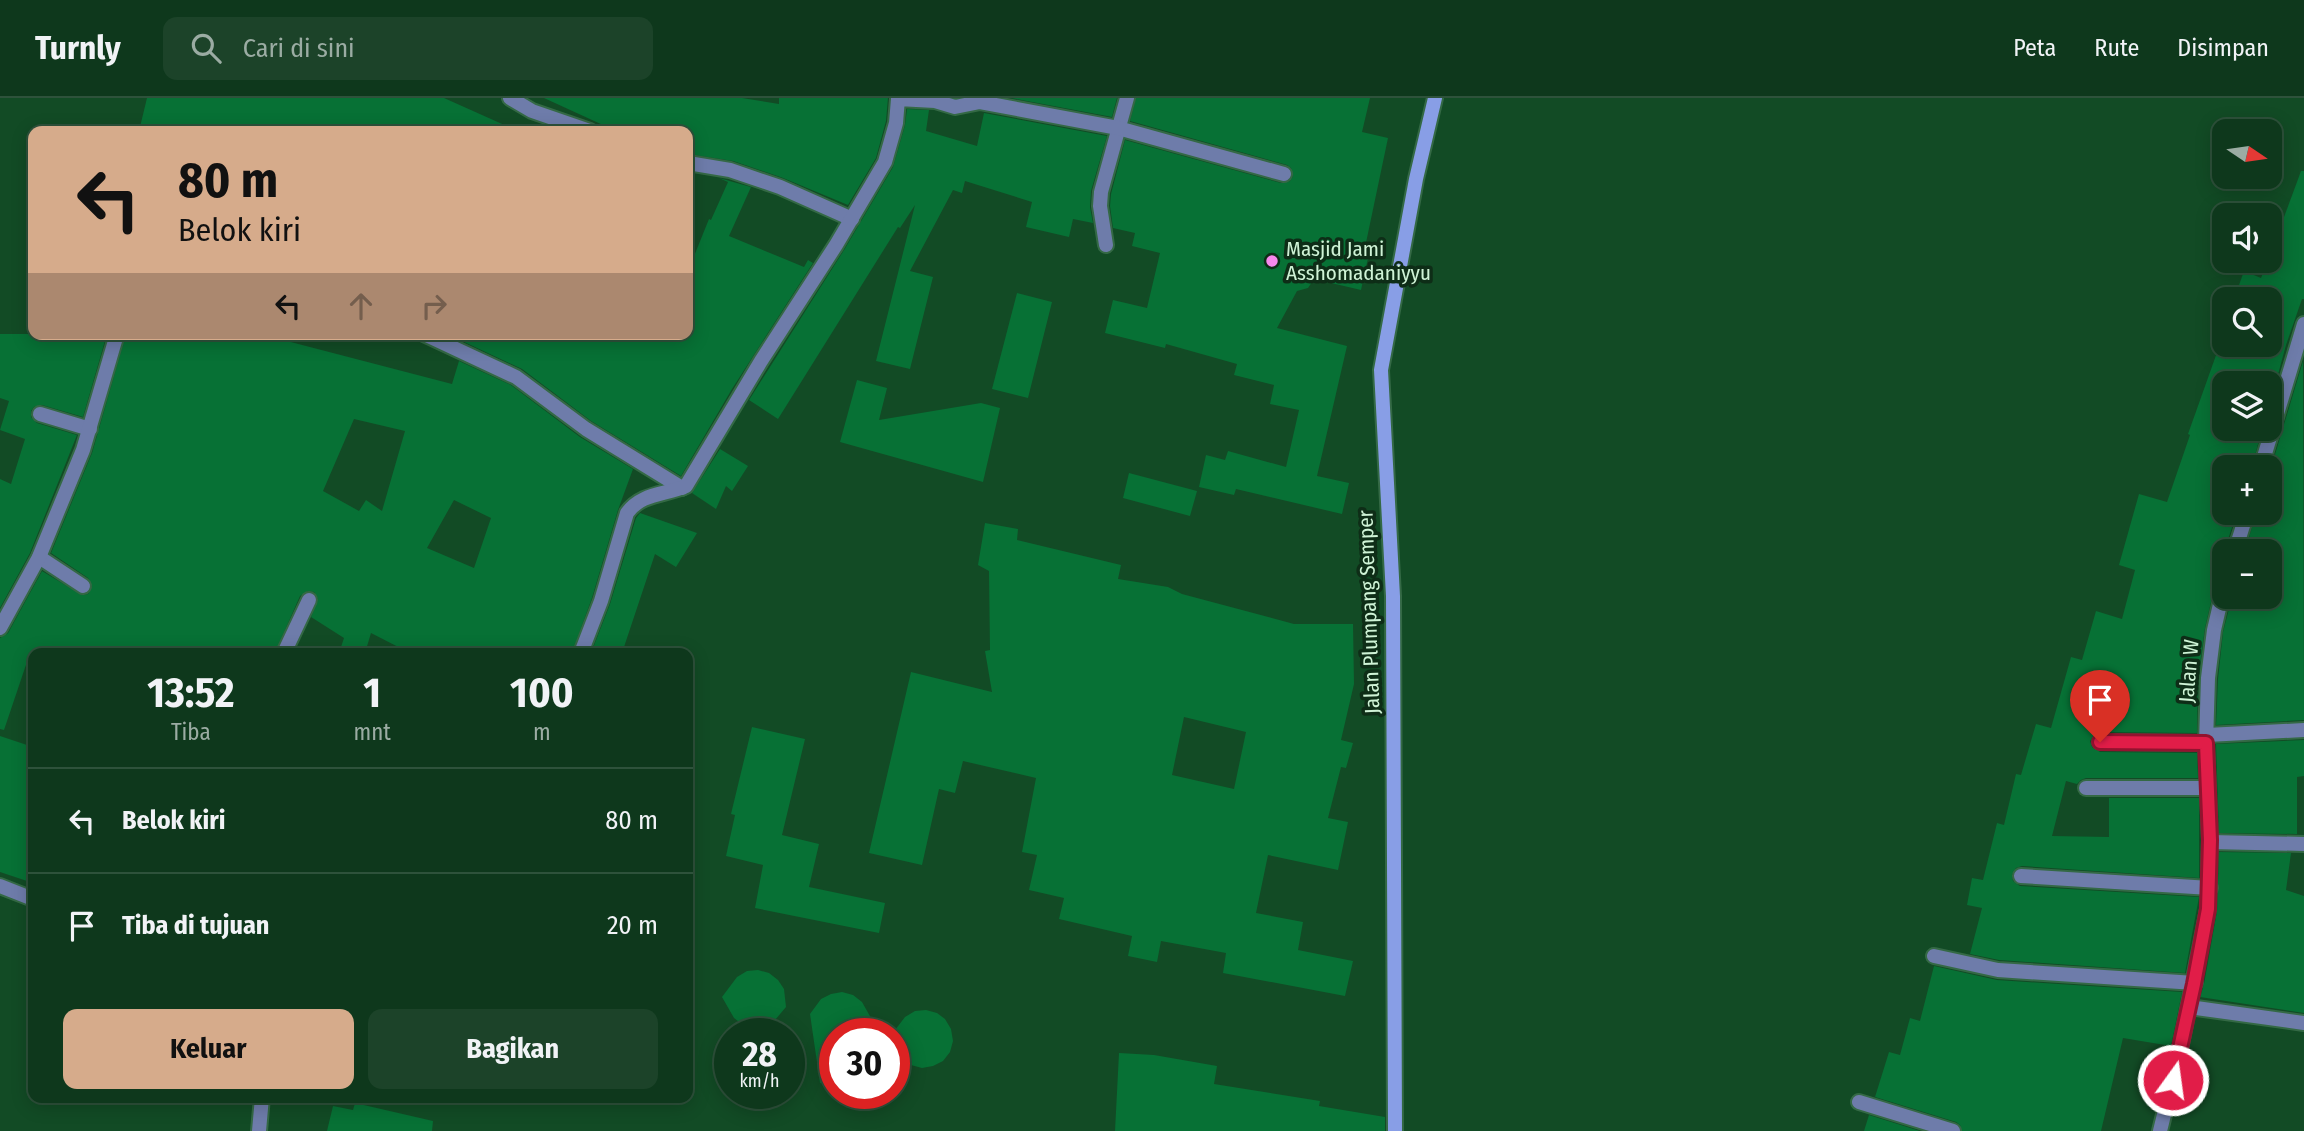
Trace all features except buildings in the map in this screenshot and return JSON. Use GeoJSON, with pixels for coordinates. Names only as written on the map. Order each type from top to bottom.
{"type":"FeatureCollection","features":[{"type":"Feature","properties":{"kind":"main road","name":"Jalan Plumpang Semper"},"geometry":{"type":"LineString","coordinates":[[1395,1131],[1393,596],[1381,370],[1416,179],[1435,98]]}},
{"type":"Feature","properties":{"kind":"street"},"geometry":{"type":"LineString","coordinates":[[510,98],[532,111],[576,126]]}},
{"type":"Feature","properties":{"kind":"street"},"geometry":{"type":"LineString","coordinates":[[1106,245],[1100,206],[1101,192],[1127,98]]}},
{"type":"Feature","properties":{"kind":"street"},"geometry":{"type":"LineString","coordinates":[[583,648],[601,601],[627,513],[633,504],[643,498],[686,486],[885,162],[896,123],[898,99],[935,99],[955,107],[980,100],[1118,128],[1284,174]]}},
{"type":"Feature","properties":{"kind":"street"},"geometry":{"type":"LineString","coordinates":[[693,164],[730,170],[780,187],[852,219]]}},
{"type":"Feature","properties":{"kind":"street"},"geometry":{"type":"LineString","coordinates":[[2265,455],[2304,324]]}},
{"type":"Feature","properties":{"kind":"street"},"geometry":{"type":"LineString","coordinates":[[0,628],[39,557],[83,450],[115,340]]}},
{"type":"Feature","properties":{"kind":"street"},"geometry":{"type":"LineString","coordinates":[[437,340],[516,377],[586,429],[682,488]]}},
{"type":"Feature","properties":{"kind":"street"},"geometry":{"type":"LineString","coordinates":[[40,414],[90,429]]}},
{"type":"Feature","properties":{"kind":"street"},"geometry":{"type":"LineString","coordinates":[[39,557],[83,586]]}},
{"type":"Feature","properties":{"kind":"street"},"geometry":{"type":"LineString","coordinates":[[286,648],[309,600]]}},
{"type":"Feature","properties":{"kind":"street","name":"Jalan W"},"geometry":{"type":"LineString","coordinates":[[2160,1131],[2194,984],[2208,909],[2208,678],[2219,609]]}},
{"type":"Feature","properties":{"kind":"street"},"geometry":{"type":"LineString","coordinates":[[2100,742],[2206,739],[2304,730]]}},
{"type":"Feature","properties":{"kind":"street"},"geometry":{"type":"LineString","coordinates":[[2086,788],[2208,788]]}},
{"type":"Feature","properties":{"kind":"street"},"geometry":{"type":"LineString","coordinates":[[2210,842],[2304,844]]}},
{"type":"Feature","properties":{"kind":"street"},"geometry":{"type":"LineString","coordinates":[[2021,876],[2210,888]]}},
{"type":"Feature","properties":{"kind":"street"},"geometry":{"type":"LineString","coordinates":[[0,886],[28,897]]}},
{"type":"Feature","properties":{"kind":"street"},"geometry":{"type":"LineString","coordinates":[[1934,956],[1998,970],[2194,984]]}},
{"type":"Feature","properties":{"kind":"street"},"geometry":{"type":"LineString","coordinates":[[2189,1007],[2304,1023]]}},
{"type":"Feature","properties":{"kind":"street"},"geometry":{"type":"LineString","coordinates":[[1859,1102],[1953,1131]]}},
{"type":"Feature","properties":{"kind":"street"},"geometry":{"type":"LineString","coordinates":[[259,1131],[261,1103]]}},
{"type":"Feature","properties":{"kind":"place","name":"Masjid Jami Asshomadaniyyu"},"geometry":{"type":"Point","coordinates":[1272,261]}},
{"type":"Feature","properties":{"kind":"route"},"geometry":{"type":"LineString","coordinates":[[2100,742],[2206,743],[2210,840],[2208,909],[2173,1080]]}}]}
